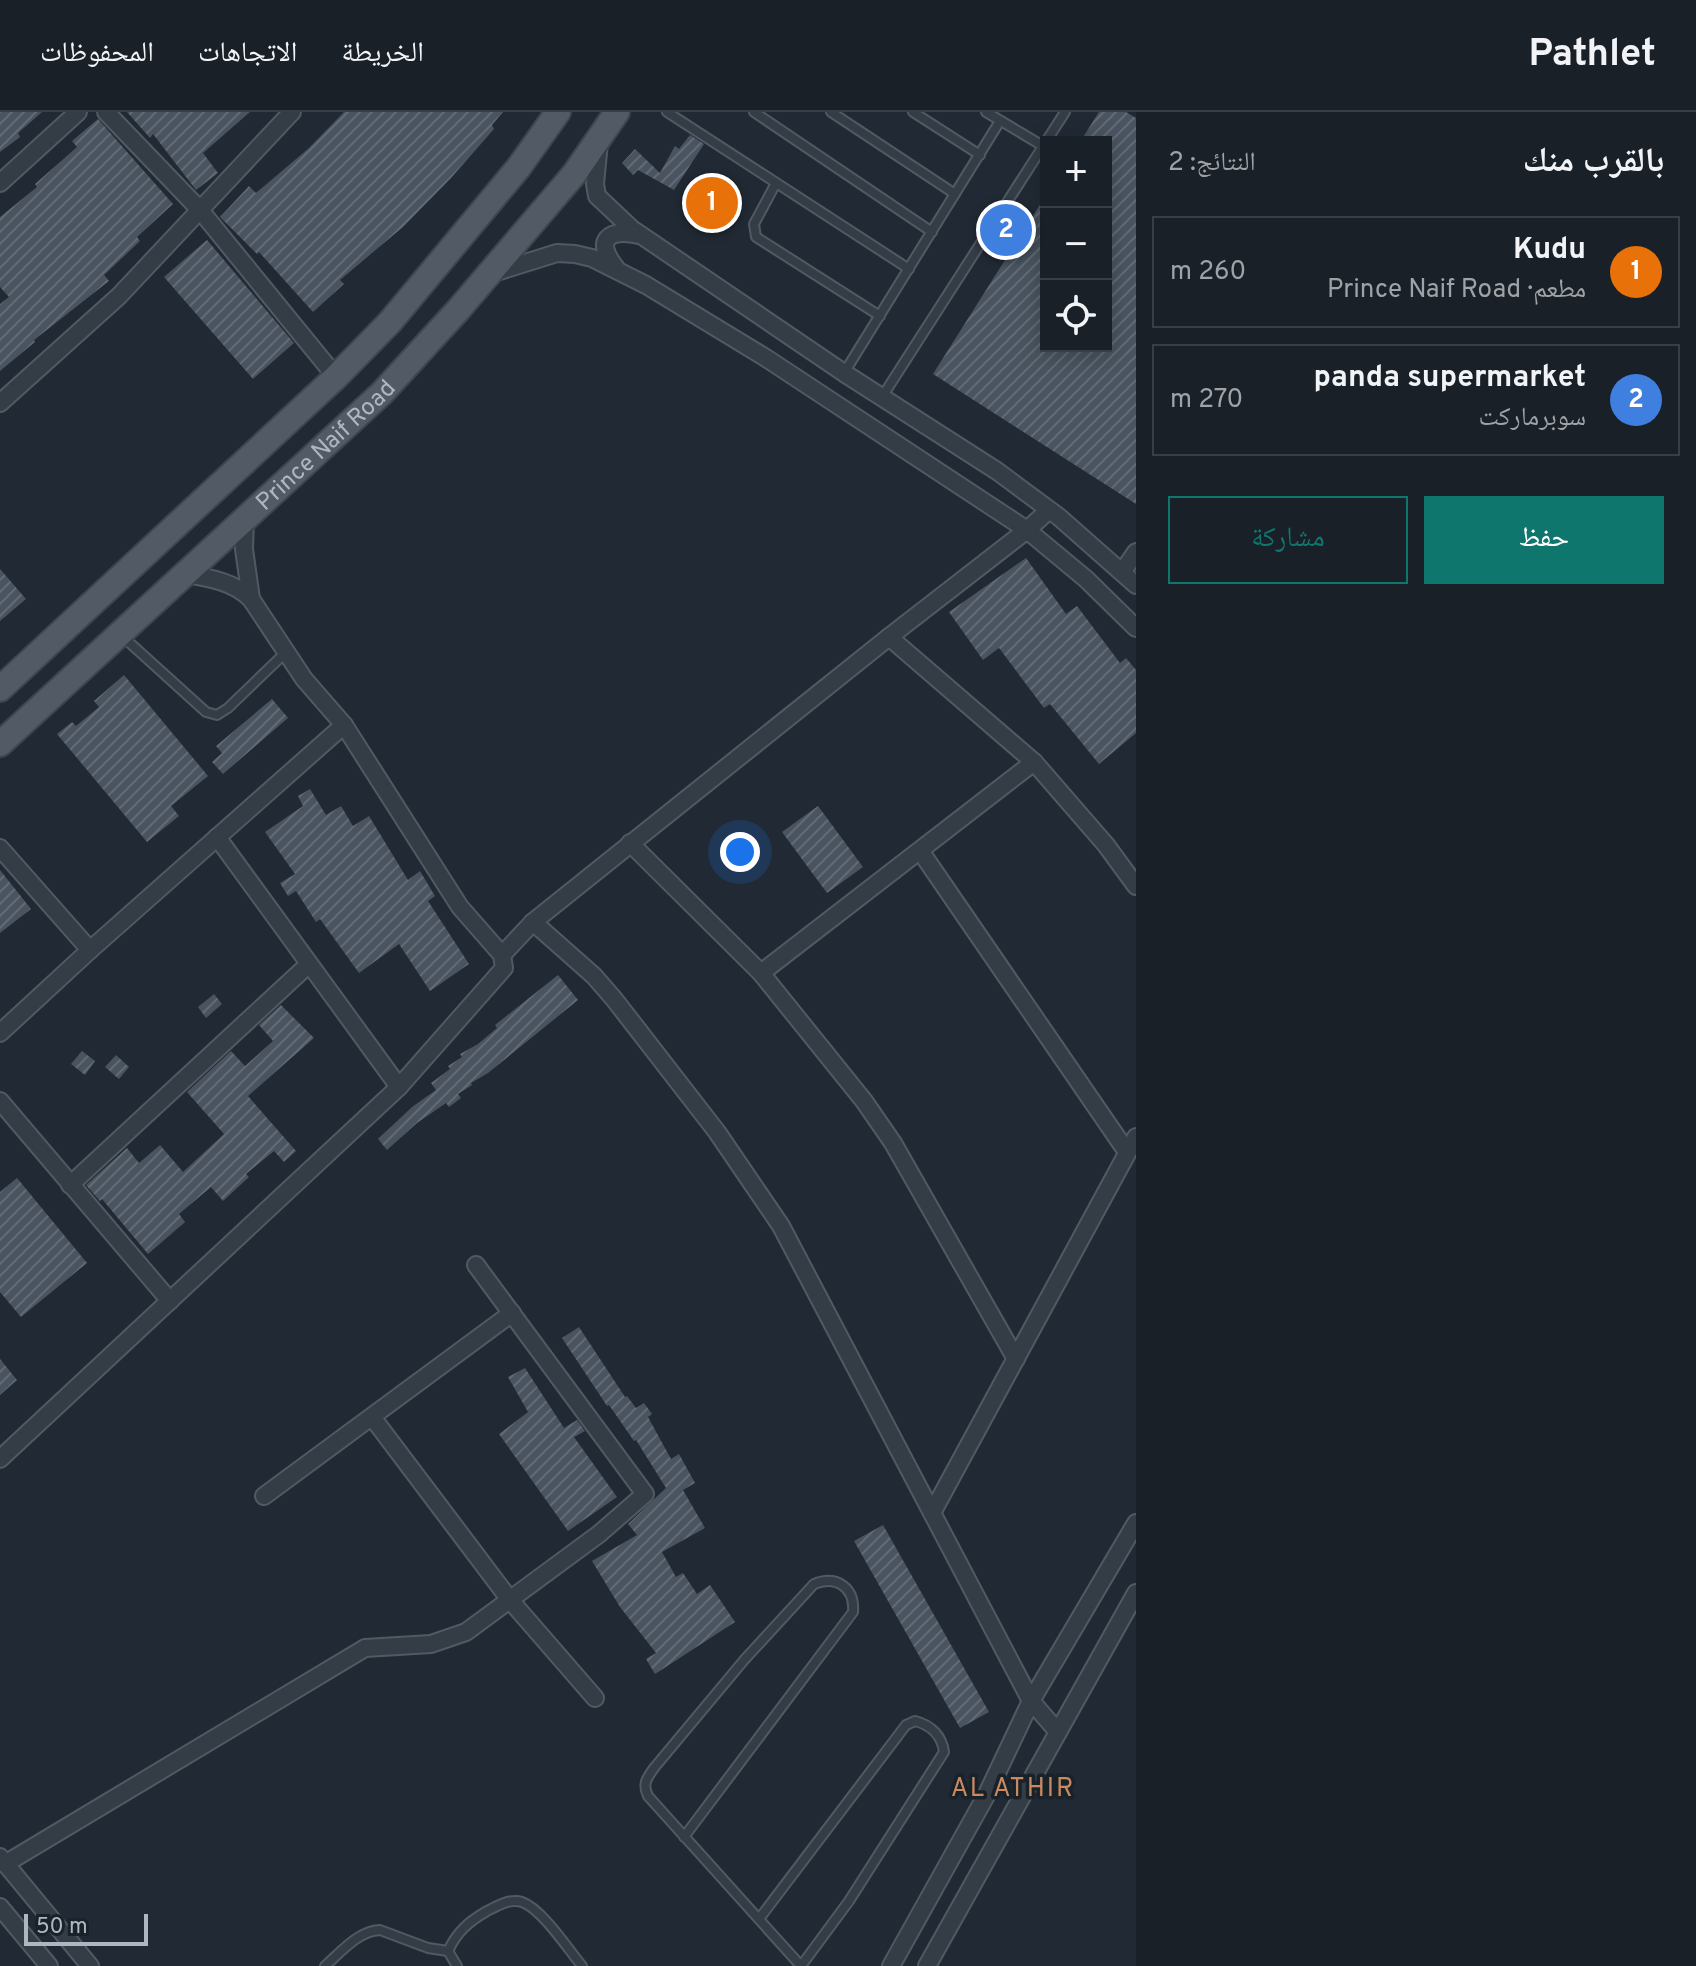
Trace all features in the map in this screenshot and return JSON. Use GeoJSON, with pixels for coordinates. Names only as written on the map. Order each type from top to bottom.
{"type":"FeatureCollection","features":[{"type":"Feature","properties":{"kind":"main road","name":"Prince Naif Road"},"geometry":{"type":"LineString","coordinates":[[0,689],[336,377],[390,322],[519,167],[558,112]]}},
{"type":"Feature","properties":{"kind":"main road","name":"Prince Naif Road"},"geometry":{"type":"LineString","coordinates":[[0,744],[382,393],[575,173],[617,112]]}},
{"type":"Feature","properties":{"kind":"street"},"geometry":{"type":"LineString","coordinates":[[0,183],[78,112]]}},
{"type":"Feature","properties":{"kind":"street"},"geometry":{"type":"LineString","coordinates":[[106,112],[200,210],[336,377]]}},
{"type":"Feature","properties":{"kind":"street"},"geometry":{"type":"LineString","coordinates":[[0,403],[119,296],[292,112]]}},
{"type":"Feature","properties":{"kind":"street"},"geometry":{"type":"LineString","coordinates":[[600,136],[596,167],[597,196],[604,206],[640,235],[844,373],[997,471],[1049,510],[1136,585]]}},
{"type":"Feature","properties":{"kind":"street"},"geometry":{"type":"LineString","coordinates":[[618,271],[607,257],[604,248],[606,240],[612,233],[622,231],[640,235]]}},
{"type":"Feature","properties":{"kind":"street"},"geometry":{"type":"LineString","coordinates":[[488,275],[557,253],[592,258],[646,285],[766,358],[1027,530],[1086,579],[1136,628]]}},
{"type":"Feature","properties":{"kind":"street"},"geometry":{"type":"LineString","coordinates":[[502,955],[533,922],[630,843],[1049,510]]}},
{"type":"Feature","properties":{"kind":"street"},"geometry":{"type":"LineString","coordinates":[[245,519],[244,549],[251,599]]}},
{"type":"Feature","properties":{"kind":"street"},"geometry":{"type":"LineString","coordinates":[[1123,571],[1136,552]]}},
{"type":"Feature","properties":{"kind":"street"},"geometry":{"type":"LineString","coordinates":[[0,1459],[399,1087],[504,968],[502,955],[460,907],[344,725],[285,653],[251,599],[218,580],[185,574]]}},
{"type":"Feature","properties":{"kind":"street"},"geometry":{"type":"LineString","coordinates":[[889,637],[1034,762],[1106,845],[1136,886]]}},
{"type":"Feature","properties":{"kind":"street"},"geometry":{"type":"LineString","coordinates":[[0,1033],[344,725]]}},
{"type":"Feature","properties":{"kind":"street"},"geometry":{"type":"LineString","coordinates":[[761,973],[1034,762]]}},
{"type":"Feature","properties":{"kind":"street"},"geometry":{"type":"LineString","coordinates":[[217,837],[399,1087]]}},
{"type":"Feature","properties":{"kind":"street"},"geometry":{"type":"LineString","coordinates":[[630,843],[761,973],[864,1101],[893,1143],[1016,1359]]}},
{"type":"Feature","properties":{"kind":"street"},"geometry":{"type":"LineString","coordinates":[[0,848],[90,950]]}},
{"type":"Feature","properties":{"kind":"street"},"geometry":{"type":"LineString","coordinates":[[921,852],[1132,1144],[932,1513]]}},
{"type":"Feature","properties":{"kind":"street"},"geometry":{"type":"LineString","coordinates":[[533,922],[594,976],[614,999],[717,1132],[781,1226],[1031,1701],[1058,1732]]}},
{"type":"Feature","properties":{"kind":"street"},"geometry":{"type":"LineString","coordinates":[[70,1185],[309,964]]}},
{"type":"Feature","properties":{"kind":"street"},"geometry":{"type":"LineString","coordinates":[[0,1101],[170,1301]]}},
{"type":"Feature","properties":{"kind":"street"},"geometry":{"type":"LineString","coordinates":[[90,1966],[2,1860],[365,1648],[431,1644],[466,1632],[599,1534],[645,1494],[476,1265]]}},
{"type":"Feature","properties":{"kind":"street"},"geometry":{"type":"LineString","coordinates":[[264,1496],[512,1313]]}},
{"type":"Feature","properties":{"kind":"street"},"geometry":{"type":"LineString","coordinates":[[372,1417],[510,1600],[595,1698]]}},
{"type":"Feature","properties":{"kind":"street"},"geometry":{"type":"LineString","coordinates":[[891,1966],[987,1794],[1031,1701],[1136,1523]]}},
{"type":"Feature","properties":{"kind":"street"},"geometry":{"type":"LineString","coordinates":[[927,1966],[1136,1593]]}},
{"type":"Feature","properties":{"kind":"street"},"geometry":{"type":"LineString","coordinates":[[0,1907],[49,1966]]}},
{"type":"Feature","properties":{"kind":"lane"},"geometry":{"type":"LineString","coordinates":[[667,112],[681,116],[776,183],[909,269]]}},
{"type":"Feature","properties":{"kind":"lane"},"geometry":{"type":"LineString","coordinates":[[754,112],[932,232]]}},
{"type":"Feature","properties":{"kind":"lane"},"geometry":{"type":"LineString","coordinates":[[831,112],[955,194]]}},
{"type":"Feature","properties":{"kind":"lane"},"geometry":{"type":"LineString","coordinates":[[913,112],[980,155]]}},
{"type":"Feature","properties":{"kind":"lane"},"geometry":{"type":"LineString","coordinates":[[986,112],[1040,144]]}},
{"type":"Feature","properties":{"kind":"lane"},"geometry":{"type":"LineString","coordinates":[[1049,136],[1065,112]]}},
{"type":"Feature","properties":{"kind":"lane"},"geometry":{"type":"LineString","coordinates":[[844,373],[1000,121]]}},
{"type":"Feature","properties":{"kind":"lane"},"geometry":{"type":"LineString","coordinates":[[882,397],[1040,151]]}},
{"type":"Feature","properties":{"kind":"lane"},"geometry":{"type":"LineString","coordinates":[[776,183],[754,224],[752,230],[756,237],[880,316]]}},
{"type":"Feature","properties":{"kind":"lane"},"geometry":{"type":"LineString","coordinates":[[120,634],[206,712],[217,715],[285,653]]}},
{"type":"Feature","properties":{"kind":"lane"},"geometry":{"type":"LineString","coordinates":[[684,1837],[853,1612],[854,1600],[849,1591],[837,1582],[826,1579],[814,1584],[745,1659],[645,1781],[644,1789],[648,1796],[684,1837],[801,1966],[849,1901],[944,1752],[943,1742],[933,1730],[915,1721],[906,1725],[759,1919]]}},
{"type":"Feature","properties":{"kind":"lane"},"geometry":{"type":"LineString","coordinates":[[448,1951],[455,1936],[471,1920],[509,1901],[523,1902],[538,1914],[582,1966]]}},
{"type":"Feature","properties":{"kind":"lane"},"geometry":{"type":"LineString","coordinates":[[325,1966],[363,1934],[380,1930],[428,1948],[448,1951]]}},
{"type":"Feature","properties":{"kind":"lane"},"geometry":{"type":"LineString","coordinates":[[448,1951],[457,1966]]}},
{"type":"Feature","properties":{"kind":"building"},"geometry":{"type":"Polygon","coordinates":[[[0,112],[42,112],[18,133],[20,137],[0,152],[0,112]]]}},
{"type":"Feature","properties":{"kind":"building"},"geometry":{"type":"Polygon","coordinates":[[[127,112],[250,112],[203,153],[218,173],[196,190],[153,134],[150,138],[127,112]]]}},
{"type":"Feature","properties":{"kind":"building"},"geometry":{"type":"Polygon","coordinates":[[[344,112],[503,112],[492,125],[494,129],[451,178],[403,227],[340,280],[344,284],[313,312],[259,252],[257,254],[220,217],[249,186],[256,193],[309,148],[344,112]]]}},
{"type":"Feature","properties":{"kind":"building"},"geometry":{"type":"Polygon","coordinates":[[[1099,112],[1126,112],[1136,118],[1136,504],[933,374],[1040,205],[1040,352],[1112,352],[1112,136],[1084,136],[1099,112]]]}},
{"type":"Feature","properties":{"kind":"building"},"geometry":{"type":"Polygon","coordinates":[[[98,119],[173,204],[137,237],[140,241],[104,275],[109,281],[0,371],[0,304],[9,297],[0,287],[0,217],[37,187],[35,184],[77,147],[72,141],[98,119]]]}},
{"type":"Feature","properties":{"kind":"building"},"geometry":{"type":"Polygon","coordinates":[[[690,135],[704,144],[674,190],[638,170],[633,175],[622,163],[635,149],[660,173],[675,146],[679,149],[690,135]]]}},
{"type":"Feature","properties":{"kind":"building"},"geometry":{"type":"Polygon","coordinates":[[[713,181],[731,192],[710,225],[692,214],[713,181]]]}},
{"type":"Feature","properties":{"kind":"building"},"geometry":{"type":"Polygon","coordinates":[[[207,240],[294,343],[253,379],[164,277],[207,240]]]}},
{"type":"Feature","properties":{"kind":"building"},"geometry":{"type":"Polygon","coordinates":[[[1026,558],[1066,614],[1077,606],[1120,663],[1126,658],[1136,670],[1136,733],[1099,764],[1050,704],[1044,708],[999,648],[983,660],[949,612],[1026,558]]]}},
{"type":"Feature","properties":{"kind":"building"},"geometry":{"type":"Polygon","coordinates":[[[0,569],[26,599],[0,621],[0,569]]]}},
{"type":"Feature","properties":{"kind":"building"},"geometry":{"type":"Polygon","coordinates":[[[124,675],[208,776],[171,806],[179,816],[147,842],[57,734],[72,722],[76,726],[99,707],[94,701],[124,675]]]}},
{"type":"Feature","properties":{"kind":"building"},"geometry":{"type":"Polygon","coordinates":[[[272,699],[288,718],[223,774],[212,762],[222,753],[216,746],[272,699]]]}},
{"type":"Feature","properties":{"kind":"building"},"geometry":{"type":"Polygon","coordinates":[[[310,789],[326,815],[341,806],[353,826],[369,816],[408,880],[420,871],[435,896],[428,901],[469,964],[430,991],[399,944],[359,973],[320,919],[316,922],[296,891],[288,896],[280,883],[295,874],[265,832],[303,806],[298,796],[310,789]]]}},
{"type":"Feature","properties":{"kind":"building"},"geometry":{"type":"Polygon","coordinates":[[[818,806],[863,867],[827,893],[782,832],[818,806]]]}},
{"type":"Feature","properties":{"kind":"building"},"geometry":{"type":"Polygon","coordinates":[[[0,870],[31,909],[0,933],[0,870]]]}},
{"type":"Feature","properties":{"kind":"building"},"geometry":{"type":"Polygon","coordinates":[[[558,975],[578,1000],[488,1073],[471,1083],[458,1094],[461,1098],[449,1107],[446,1103],[417,1123],[387,1150],[378,1139],[412,1107],[436,1090],[431,1083],[462,1057],[460,1054],[478,1044],[497,1028],[495,1025],[558,975]]]}},
{"type":"Feature","properties":{"kind":"building"},"geometry":{"type":"Polygon","coordinates":[[[214,994],[222,1004],[206,1018],[198,1007],[214,994]]]}},
{"type":"Feature","properties":{"kind":"building"},"geometry":{"type":"Polygon","coordinates":[[[281,1005],[314,1038],[248,1096],[296,1151],[284,1162],[274,1151],[246,1174],[249,1177],[223,1201],[211,1187],[179,1214],[185,1222],[148,1254],[102,1199],[100,1201],[86,1185],[127,1148],[139,1163],[160,1145],[183,1172],[224,1134],[187,1092],[231,1051],[245,1066],[273,1041],[259,1025],[281,1005]]]}},
{"type":"Feature","properties":{"kind":"building"},"geometry":{"type":"Polygon","coordinates":[[[82,1051],[95,1061],[85,1075],[71,1064],[82,1051]]]}},
{"type":"Feature","properties":{"kind":"building"},"geometry":{"type":"Polygon","coordinates":[[[116,1055],[129,1067],[119,1079],[105,1067],[116,1055]]]}},
{"type":"Feature","properties":{"kind":"building"},"geometry":{"type":"Polygon","coordinates":[[[17,1178],[87,1263],[21,1317],[0,1292],[0,1192],[17,1178]]]}},
{"type":"Feature","properties":{"kind":"building"},"geometry":{"type":"Polygon","coordinates":[[[579,1327],[625,1397],[636,1408],[644,1403],[652,1414],[648,1417],[671,1459],[679,1454],[695,1483],[683,1490],[705,1528],[662,1552],[676,1577],[683,1573],[697,1594],[710,1585],[735,1622],[655,1674],[646,1659],[656,1653],[620,1607],[592,1561],[637,1535],[628,1524],[666,1488],[636,1440],[607,1406],[562,1338],[579,1327]]]}},
{"type":"Feature","properties":{"kind":"building"},"geometry":{"type":"Polygon","coordinates":[[[0,1359],[17,1380],[0,1395],[0,1359]]]}},
{"type":"Feature","properties":{"kind":"building"},"geometry":{"type":"Polygon","coordinates":[[[525,1368],[564,1428],[577,1420],[585,1431],[574,1437],[617,1497],[568,1531],[499,1434],[528,1412],[508,1377],[525,1368]]]}},
{"type":"Feature","properties":{"kind":"building"},"geometry":{"type":"Polygon","coordinates":[[[883,1525],[989,1712],[960,1728],[854,1541],[883,1525]]]}},
{"type":"Feature","properties":{"kind":"place","name":"Kudu"},"geometry":{"type":"Point","coordinates":[712,203]}},
{"type":"Feature","properties":{"kind":"place","name":"panda supermarket"},"geometry":{"type":"Point","coordinates":[1006,230]}},
{"type":"Feature","properties":{"kind":"district","name":"AL ATHIR"},"geometry":{"type":"Point","coordinates":[1013,1787]}}]}
